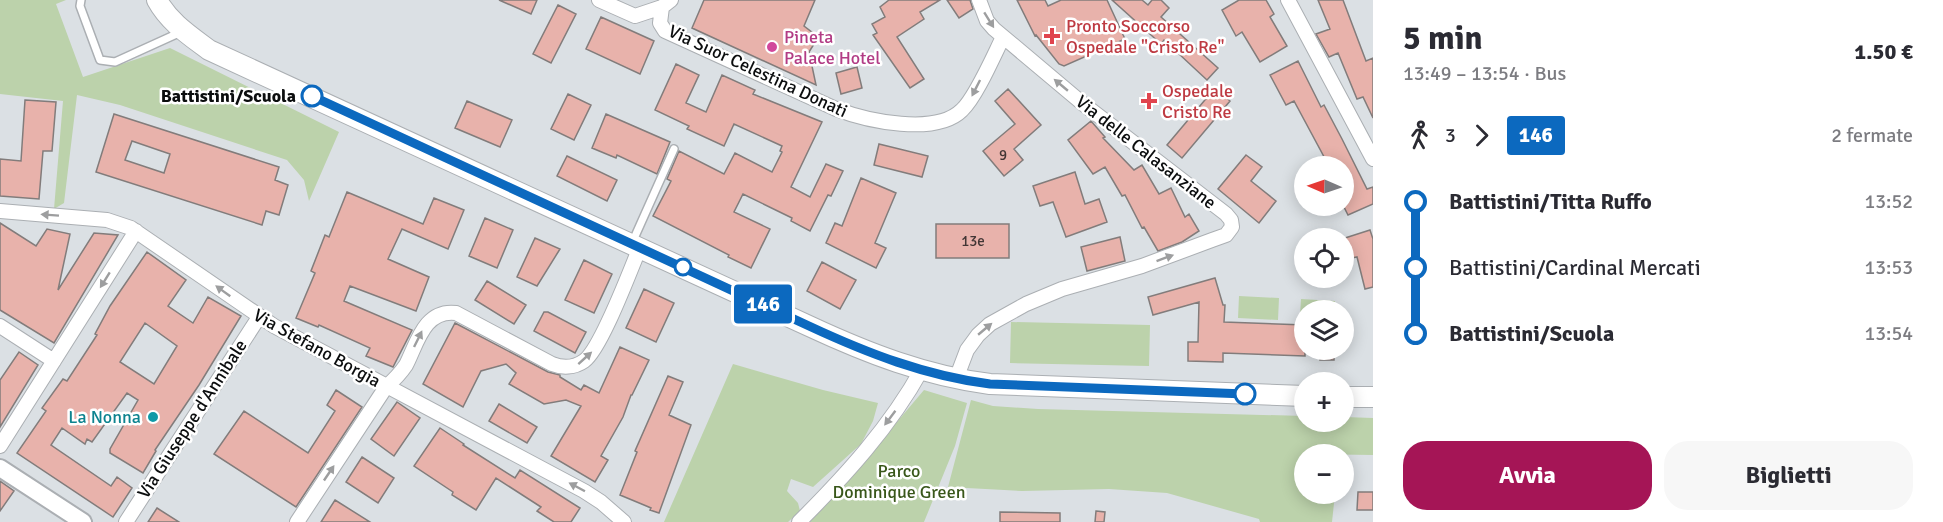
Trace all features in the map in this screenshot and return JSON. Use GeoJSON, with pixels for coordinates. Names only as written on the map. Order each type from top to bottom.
{"type":"FeatureCollection","features":[{"type":"Feature","properties":{"kind":"main road"},"geometry":{"type":"LineString","coordinates":[[157,0],[183,32],[209,50],[864,351],[956,379],[990,384],[1294,396]]}},
{"type":"Feature","properties":{"kind":"main road"},"geometry":{"type":"LineString","coordinates":[[1354,397],[1373,397]]}},
{"type":"Feature","properties":{"kind":"street","name":"Via Suor Celestina Donati"},"geometry":{"type":"LineString","coordinates":[[599,0],[633,16],[667,4]]}},
{"type":"Feature","properties":{"kind":"street","name":"Via delle Calasanziane"},"geometry":{"type":"LineString","coordinates":[[956,379],[967,350],[981,331],[1026,304],[1062,289],[1142,266],[1202,244],[1226,235],[1232,227],[1231,220],[1226,214],[1082,103],[1003,37],[987,21],[980,0]]}},
{"type":"Feature","properties":{"kind":"street"},"geometry":{"type":"LineString","coordinates":[[1288,0],[1373,159]]}},
{"type":"Feature","properties":{"kind":"street","name":"Via Suor Celestina Donati"},"geometry":{"type":"LineString","coordinates":[[667,4],[660,23],[665,31],[836,109],[867,119],[899,124],[946,120],[961,112],[1003,37]]}},
{"type":"Feature","properties":{"kind":"street","name":"Via Stefano Borgia"},"geometry":{"type":"LineString","coordinates":[[0,211],[121,223],[136,231],[259,317],[584,491],[624,522]]}},
{"type":"Feature","properties":{"kind":"street"},"geometry":{"type":"LineString","coordinates":[[0,446],[136,231]]}},
{"type":"Feature","properties":{"kind":"street"},"geometry":{"type":"LineString","coordinates":[[297,522],[386,387],[397,378],[406,365],[419,336],[428,323],[438,316],[449,313],[465,317],[556,366],[568,367],[581,363],[598,343],[636,245]]}},
{"type":"Feature","properties":{"kind":"street","name":"Via Giuseppe d'Annibale"},"geometry":{"type":"LineString","coordinates":[[126,522],[259,317]]}},
{"type":"Feature","properties":{"kind":"street"},"geometry":{"type":"LineString","coordinates":[[0,326],[54,361]]}},
{"type":"Feature","properties":{"kind":"street"},"geometry":{"type":"LineString","coordinates":[[800,522],[846,475],[908,394],[922,369]]}},
{"type":"Feature","properties":{"kind":"street"},"geometry":{"type":"LineString","coordinates":[[0,468],[81,521]]}},
{"type":"Feature","properties":{"kind":"lane"},"geometry":{"type":"LineString","coordinates":[[81,0],[80,6],[100,60],[115,62],[183,32]]}},
{"type":"Feature","properties":{"kind":"lane"},"geometry":{"type":"LineString","coordinates":[[636,245],[674,149]]}},
{"type":"Feature","properties":{"kind":"green space"},"geometry":{"type":"Polygon","coordinates":[[[0,0],[66,0],[56,4],[83,77],[170,48],[339,132],[309,201],[304,180],[287,160],[120,105],[77,95],[64,203],[54,209],[63,101],[0,94],[0,0]]]}},
{"type":"Feature","properties":{"kind":"green space"},"geometry":{"type":"Polygon","coordinates":[[[1239,296],[1279,298],[1278,320],[1238,318],[1239,296]]]}},
{"type":"Feature","properties":{"kind":"green space"},"geometry":{"type":"Polygon","coordinates":[[[1011,322],[1150,325],[1149,366],[1010,363],[1011,322]]]}},
{"type":"Feature","properties":{"kind":"green space"},"geometry":{"type":"Polygon","coordinates":[[[733,364],[878,403],[873,421],[861,444],[813,487],[791,479],[787,491],[798,503],[800,511],[788,522],[664,522],[733,364]]]}},
{"type":"Feature","properties":{"kind":"green space","name":"Parco Dominique Green"},"geometry":{"type":"Polygon","coordinates":[[[924,390],[967,403],[955,446],[924,522],[810,522],[841,488],[924,390]]]}},
{"type":"Feature","properties":{"kind":"green space"},"geometry":{"type":"Polygon","coordinates":[[[971,400],[993,406],[1038,409],[1294,416],[1294,432],[1354,432],[1354,417],[1373,418],[1373,455],[1354,455],[1354,444],[1294,444],[1294,504],[1334,504],[1332,522],[1260,522],[1259,519],[1167,493],[1109,489],[1022,491],[948,487],[971,400]]]}},
{"type":"Feature","properties":{"kind":"building"},"geometry":{"type":"Polygon","coordinates":[[[499,0],[537,0],[531,14],[499,0]]]}},
{"type":"Feature","properties":{"kind":"building","name":"Pineta Palace Hotel"},"geometry":{"type":"Polygon","coordinates":[[[704,0],[815,0],[804,26],[813,33],[816,41],[809,52],[816,85],[692,28],[704,0]]]}},
{"type":"Feature","properties":{"kind":"building"},"geometry":{"type":"Polygon","coordinates":[[[889,0],[940,0],[920,12],[924,19],[897,37],[924,79],[910,88],[873,35],[877,33],[872,24],[885,17],[880,7],[889,0]]]}},
{"type":"Feature","properties":{"kind":"building"},"geometry":{"type":"Polygon","coordinates":[[[947,0],[970,0],[973,9],[959,18],[947,0]]]}},
{"type":"Feature","properties":{"kind":"building"},"geometry":{"type":"Polygon","coordinates":[[[1017,0],[1045,0],[1048,6],[1061,0],[1107,0],[1125,39],[1064,66],[1059,64],[1035,36],[1017,0]]]}},
{"type":"Feature","properties":{"kind":"building"},"geometry":{"type":"Polygon","coordinates":[[[1112,0],[1142,0],[1148,5],[1152,0],[1161,0],[1169,8],[1161,17],[1218,68],[1207,80],[1164,40],[1161,44],[1112,0]]]}},
{"type":"Feature","properties":{"kind":"building"},"geometry":{"type":"Polygon","coordinates":[[[1239,0],[1266,0],[1274,14],[1270,17],[1287,46],[1260,62],[1242,32],[1236,36],[1222,10],[1239,0]]]}},
{"type":"Feature","properties":{"kind":"building"},"geometry":{"type":"Polygon","coordinates":[[[1318,0],[1343,0],[1366,61],[1373,58],[1373,118],[1363,97],[1357,99],[1338,53],[1329,57],[1316,34],[1330,29],[1318,0]]]}},
{"type":"Feature","properties":{"kind":"building"},"geometry":{"type":"Polygon","coordinates":[[[558,5],[576,14],[551,63],[533,54],[558,5]]]}},
{"type":"Feature","properties":{"kind":"building"},"geometry":{"type":"Polygon","coordinates":[[[601,17],[654,41],[640,74],[586,49],[601,17]]]}},
{"type":"Feature","properties":{"kind":"building"},"geometry":{"type":"Polygon","coordinates":[[[1298,61],[1321,107],[1324,105],[1350,156],[1324,156],[1294,101],[1286,105],[1270,75],[1298,61]]]}},
{"type":"Feature","properties":{"kind":"building"},"geometry":{"type":"Polygon","coordinates":[[[676,64],[699,75],[686,103],[706,112],[722,75],[755,90],[753,94],[822,122],[791,187],[810,197],[826,164],[843,171],[810,231],[791,221],[792,218],[743,194],[734,212],[770,229],[751,268],[653,216],[671,181],[667,179],[679,151],[724,174],[735,153],[772,172],[782,152],[780,151],[782,146],[734,124],[724,146],[687,129],[689,126],[655,110],[676,64]]]}},
{"type":"Feature","properties":{"kind":"building"},"geometry":{"type":"Polygon","coordinates":[[[857,67],[862,88],[841,94],[836,73],[857,67]]]}},
{"type":"Feature","properties":{"kind":"building"},"geometry":{"type":"Polygon","coordinates":[[[1215,88],[1230,101],[1182,158],[1167,145],[1215,88]]]}},
{"type":"Feature","properties":{"kind":"building"},"geometry":{"type":"Polygon","coordinates":[[[1008,89],[1041,125],[1014,149],[1023,160],[1004,176],[983,151],[1015,124],[995,101],[1008,89]]]}},
{"type":"Feature","properties":{"kind":"building"},"geometry":{"type":"Polygon","coordinates":[[[568,94],[591,105],[574,140],[551,129],[568,94]]]}},
{"type":"Feature","properties":{"kind":"building"},"geometry":{"type":"Polygon","coordinates":[[[25,100],[56,102],[52,151],[43,151],[39,199],[0,196],[0,159],[21,161],[25,100]]]}},
{"type":"Feature","properties":{"kind":"building"},"geometry":{"type":"Polygon","coordinates":[[[467,101],[512,120],[500,147],[455,128],[467,101]]]}},
{"type":"Feature","properties":{"kind":"building"},"geometry":{"type":"Polygon","coordinates":[[[114,114],[279,167],[275,180],[288,185],[279,215],[266,211],[262,225],[96,172],[114,114]],[[132,141],[125,160],[164,173],[170,154],[132,141]]]}},
{"type":"Feature","properties":{"kind":"building"},"geometry":{"type":"Polygon","coordinates":[[[606,114],[670,142],[657,174],[617,155],[616,158],[592,148],[606,114]]]}},
{"type":"Feature","properties":{"kind":"building"},"geometry":{"type":"Polygon","coordinates":[[[1091,121],[1105,137],[1103,138],[1134,170],[1142,165],[1159,194],[1171,188],[1185,217],[1189,214],[1199,231],[1182,242],[1158,251],[1144,227],[1142,228],[1125,195],[1122,196],[1105,167],[1093,174],[1068,140],[1091,121]]]}},
{"type":"Feature","properties":{"kind":"building"},"geometry":{"type":"Polygon","coordinates":[[[879,144],[928,156],[922,177],[874,165],[879,144]]]}},
{"type":"Feature","properties":{"kind":"building"},"geometry":{"type":"Polygon","coordinates":[[[1246,155],[1262,167],[1251,181],[1276,201],[1259,223],[1218,189],[1246,155]]]}},
{"type":"Feature","properties":{"kind":"building"},"geometry":{"type":"Polygon","coordinates":[[[567,156],[617,180],[607,201],[557,176],[567,156]]]}},
{"type":"Feature","properties":{"kind":"building"},"geometry":{"type":"Polygon","coordinates":[[[1354,163],[1367,189],[1373,187],[1373,204],[1354,212],[1354,163]]]}},
{"type":"Feature","properties":{"kind":"building"},"geometry":{"type":"Polygon","coordinates":[[[1075,172],[1085,204],[1099,199],[1107,222],[1066,237],[1053,202],[1040,206],[1033,186],[1075,172]]]}},
{"type":"Feature","properties":{"kind":"building"},"geometry":{"type":"Polygon","coordinates":[[[861,178],[896,193],[875,243],[886,248],[876,268],[826,243],[835,223],[842,226],[861,178]]]}},
{"type":"Feature","properties":{"kind":"building"},"geometry":{"type":"Polygon","coordinates":[[[347,192],[423,224],[434,198],[464,210],[448,249],[402,229],[388,259],[429,277],[416,311],[350,286],[344,301],[412,330],[393,367],[366,356],[370,348],[319,325],[318,327],[296,318],[315,273],[311,271],[325,235],[329,237],[347,192]]]}},
{"type":"Feature","properties":{"kind":"building"},"geometry":{"type":"Polygon","coordinates":[[[485,218],[513,230],[497,268],[469,256],[485,218]]]}},
{"type":"Feature","properties":{"kind":"building"},"geometry":{"type":"Polygon","coordinates":[[[0,223],[36,246],[47,229],[70,234],[58,290],[94,233],[118,235],[54,343],[0,310],[0,223]]]}},
{"type":"Feature","properties":{"kind":"building"},"geometry":{"type":"Polygon","coordinates":[[[936,224],[1009,224],[1009,258],[936,258],[936,224]]]}},
{"type":"Feature","properties":{"kind":"building"},"geometry":{"type":"Polygon","coordinates":[[[1370,230],[1373,239],[1373,287],[1365,289],[1357,257],[1354,258],[1354,235],[1370,230]]]}},
{"type":"Feature","properties":{"kind":"building"},"geometry":{"type":"Polygon","coordinates":[[[1120,237],[1125,261],[1087,271],[1081,247],[1120,237]]]}},
{"type":"Feature","properties":{"kind":"building"},"geometry":{"type":"Polygon","coordinates":[[[535,238],[560,249],[537,286],[517,277],[535,238]]]}},
{"type":"Feature","properties":{"kind":"building"},"geometry":{"type":"Polygon","coordinates":[[[147,252],[186,280],[168,306],[193,323],[208,297],[241,316],[199,385],[155,450],[143,473],[110,453],[110,449],[138,400],[127,393],[92,442],[87,439],[85,444],[62,428],[51,445],[111,486],[117,477],[132,488],[113,517],[17,453],[46,411],[42,408],[63,379],[67,381],[97,335],[95,334],[110,306],[147,252]],[[145,323],[120,362],[154,384],[177,346],[145,323]]]}},
{"type":"Feature","properties":{"kind":"building"},"geometry":{"type":"Polygon","coordinates":[[[584,260],[612,274],[594,313],[565,300],[584,260]]]}},
{"type":"Feature","properties":{"kind":"building"},"geometry":{"type":"Polygon","coordinates":[[[822,262],[856,280],[840,309],[807,291],[822,262]]]}},
{"type":"Feature","properties":{"kind":"building"},"geometry":{"type":"Polygon","coordinates":[[[1215,278],[1223,305],[1225,305],[1224,322],[1294,325],[1294,356],[1223,353],[1223,362],[1188,361],[1188,342],[1198,342],[1199,302],[1153,315],[1148,297],[1215,278]]]}},
{"type":"Feature","properties":{"kind":"building"},"geometry":{"type":"Polygon","coordinates":[[[487,281],[526,305],[514,324],[475,300],[487,281]]]}},
{"type":"Feature","properties":{"kind":"building"},"geometry":{"type":"Polygon","coordinates":[[[644,289],[674,303],[656,342],[626,328],[644,289]]]}},
{"type":"Feature","properties":{"kind":"building"},"geometry":{"type":"Polygon","coordinates":[[[544,312],[586,332],[575,353],[534,331],[544,312]]]}},
{"type":"Feature","properties":{"kind":"building"},"geometry":{"type":"Polygon","coordinates":[[[455,323],[548,372],[560,375],[581,390],[584,385],[599,393],[620,347],[649,360],[631,395],[623,417],[601,456],[608,460],[595,482],[551,456],[581,406],[566,400],[544,404],[509,384],[516,373],[506,364],[481,371],[463,407],[423,384],[455,323]]]}},
{"type":"Feature","properties":{"kind":"building"},"geometry":{"type":"Polygon","coordinates":[[[19,352],[38,365],[0,427],[0,380],[19,352]]]}},
{"type":"Feature","properties":{"kind":"building"},"geometry":{"type":"Polygon","coordinates":[[[668,376],[683,382],[669,415],[691,425],[659,513],[620,495],[637,452],[635,451],[668,376]]]}},
{"type":"Feature","properties":{"kind":"building"},"geometry":{"type":"Polygon","coordinates":[[[336,390],[362,407],[296,507],[214,454],[244,411],[308,453],[335,411],[327,405],[336,390]]]}},
{"type":"Feature","properties":{"kind":"building"},"geometry":{"type":"Polygon","coordinates":[[[397,402],[420,418],[394,456],[371,439],[397,402]]]}},
{"type":"Feature","properties":{"kind":"building"},"geometry":{"type":"Polygon","coordinates":[[[499,404],[537,427],[527,443],[489,421],[499,404]]]}},
{"type":"Feature","properties":{"kind":"building"},"geometry":{"type":"Polygon","coordinates":[[[440,428],[515,478],[520,470],[580,508],[571,522],[554,522],[537,511],[541,507],[496,478],[476,510],[414,466],[440,428]]]}},
{"type":"Feature","properties":{"kind":"building"},"geometry":{"type":"Polygon","coordinates":[[[362,457],[394,478],[378,503],[346,482],[362,457]]]}},
{"type":"Feature","properties":{"kind":"building"},"geometry":{"type":"Polygon","coordinates":[[[0,481],[14,491],[0,511],[0,481]]]}},
{"type":"Feature","properties":{"kind":"building"},"geometry":{"type":"Polygon","coordinates":[[[1358,492],[1373,492],[1373,510],[1357,510],[1358,492]]]}},
{"type":"Feature","properties":{"kind":"building"},"geometry":{"type":"Polygon","coordinates":[[[335,500],[370,522],[321,522],[335,500]]]}},
{"type":"Feature","properties":{"kind":"building"},"geometry":{"type":"Polygon","coordinates":[[[157,508],[179,522],[148,522],[157,508]]]}},
{"type":"Feature","properties":{"kind":"building"},"geometry":{"type":"Polygon","coordinates":[[[1096,511],[1105,512],[1104,522],[1095,522],[1096,511]]]}},
{"type":"Feature","properties":{"kind":"building"},"geometry":{"type":"Polygon","coordinates":[[[1000,512],[1060,513],[1060,522],[1000,522],[1000,512]]]}},
{"type":"Feature","properties":{"kind":"bus line","name":"146"},"geometry":{"type":"LineString","coordinates":[[312,96],[885,359],[956,379],[990,384],[1245,394]]}},
{"type":"Feature","properties":{"kind":"place","name":"Pronto Soccorso Ospedale \"Cristo Re\""},"geometry":{"type":"Point","coordinates":[1052,36]}},
{"type":"Feature","properties":{"kind":"place","name":"Pineta Palace Hotel"},"geometry":{"type":"Point","coordinates":[772,47]}},
{"type":"Feature","properties":{"kind":"place","name":"Battistini/Scuola"},"geometry":{"type":"Point","coordinates":[312,96]}},
{"type":"Feature","properties":{"kind":"place","name":"Ospedale Cristo Re"},"geometry":{"type":"Point","coordinates":[1149,101]}},
{"type":"Feature","properties":{"kind":"place","name":"La Nonna"},"geometry":{"type":"Point","coordinates":[153,417]}}]}
